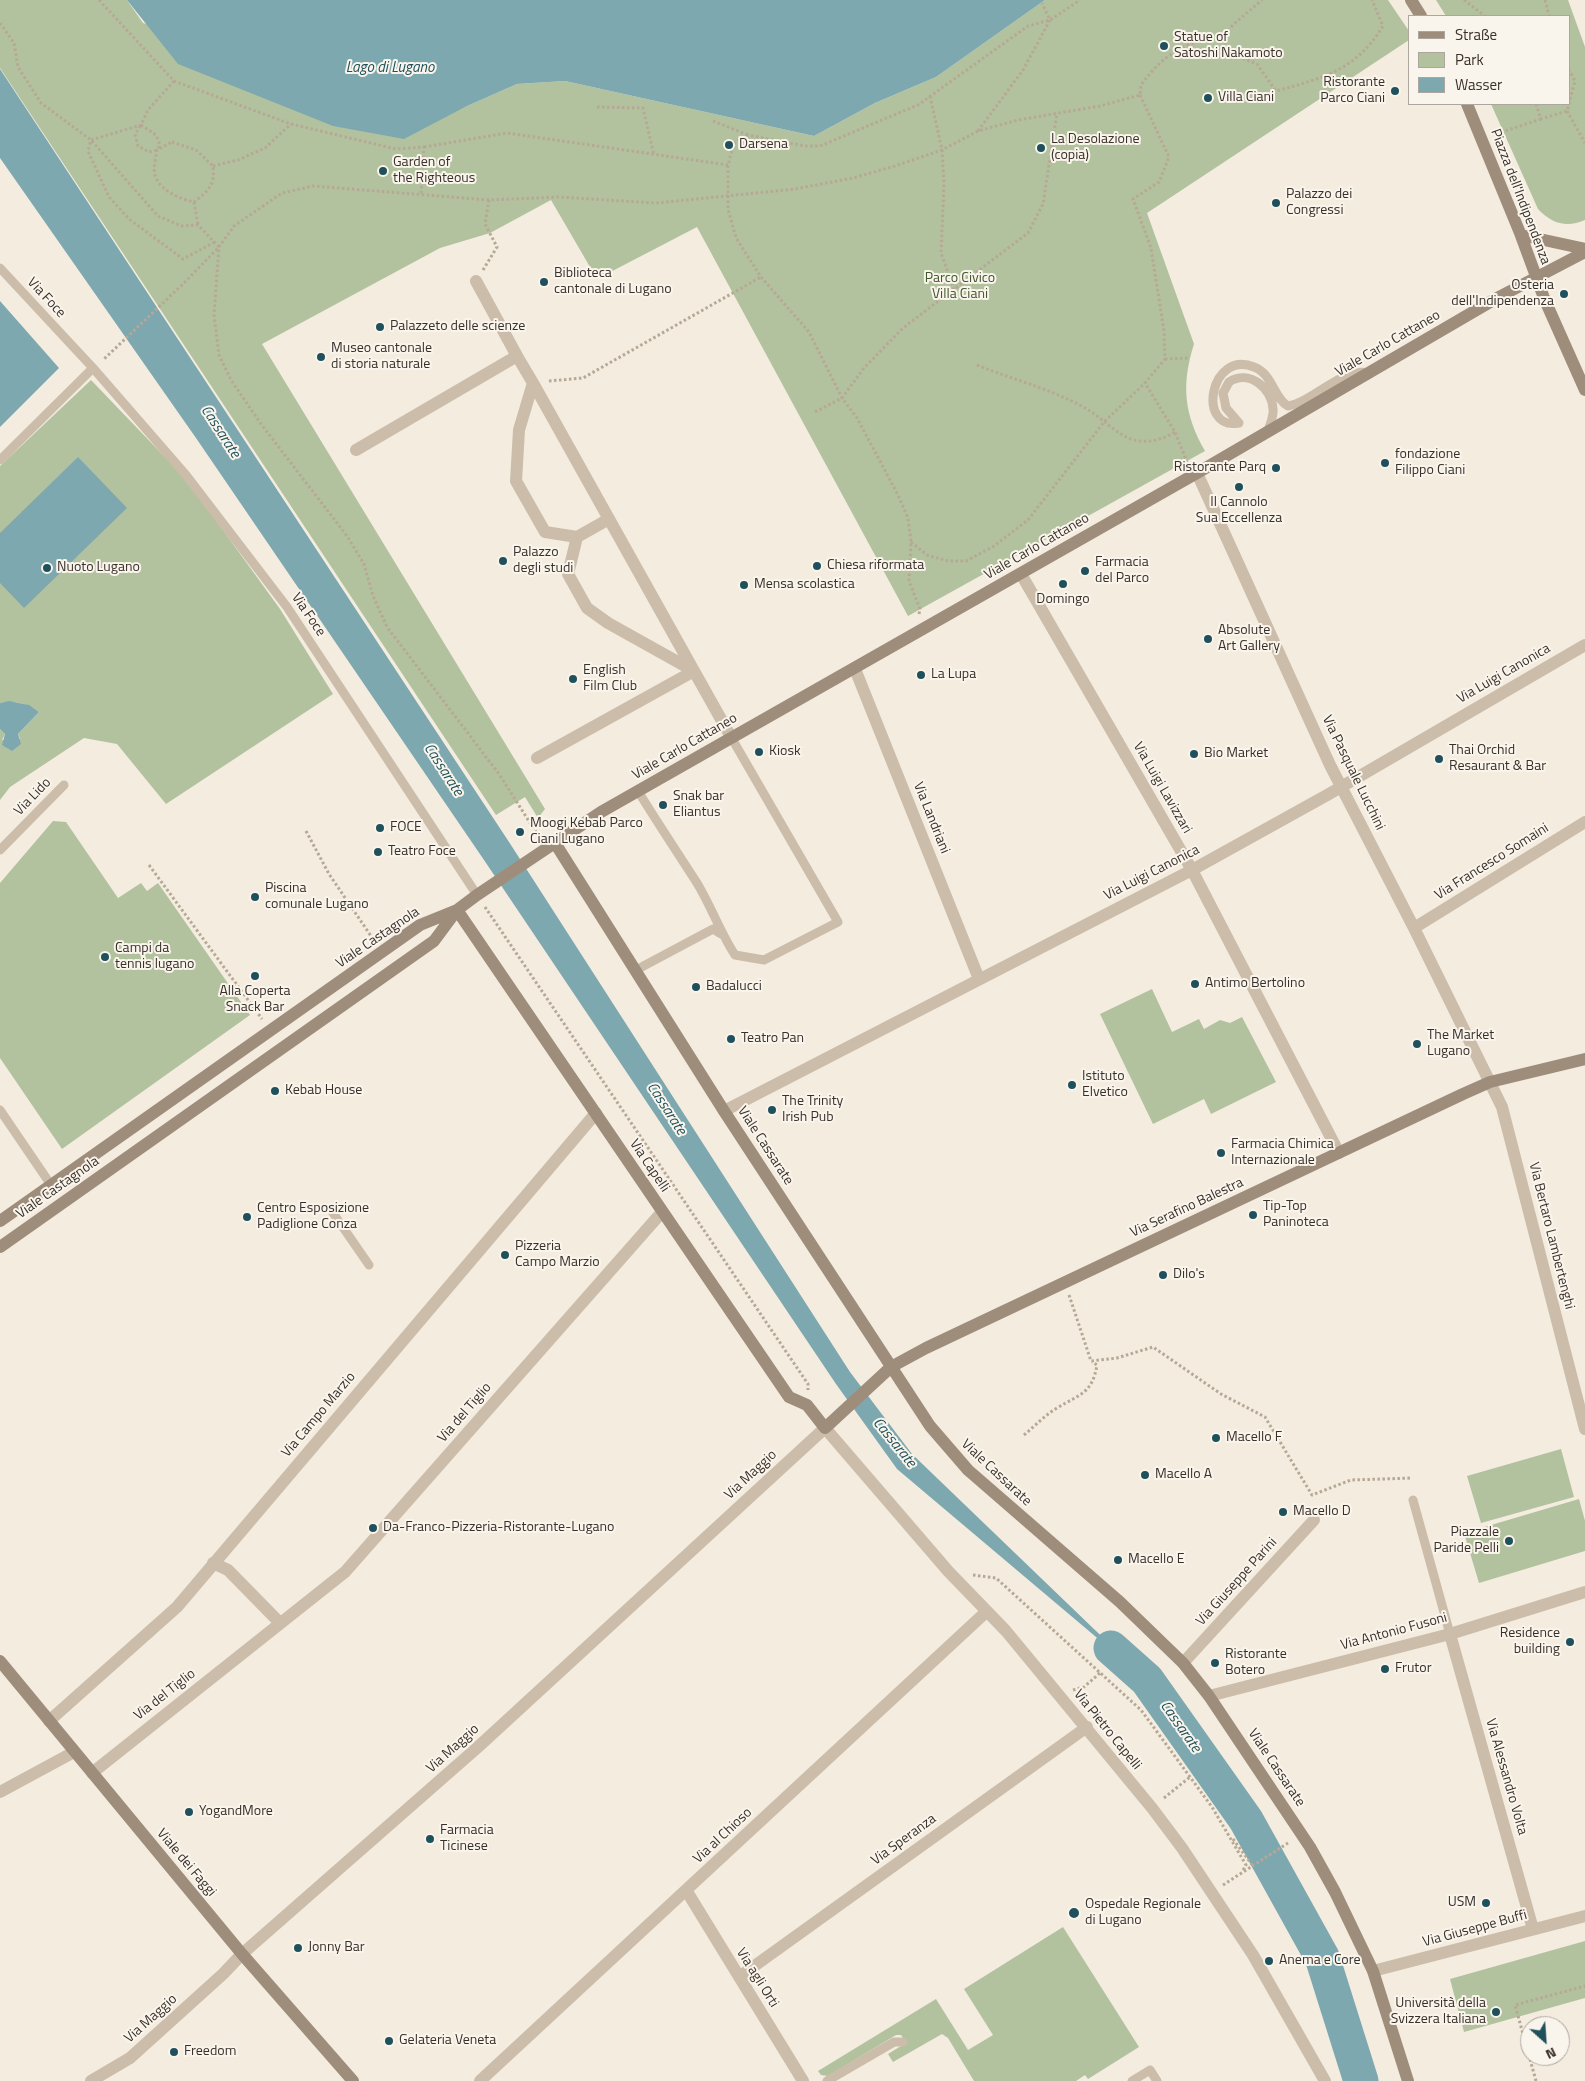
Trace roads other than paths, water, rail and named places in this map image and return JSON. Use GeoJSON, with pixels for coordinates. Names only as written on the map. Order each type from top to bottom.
{"type":"FeatureCollection","features":[{"type":"Feature","properties":{"kind":"main road"},"geometry":{"type":"LineString","coordinates":[[1411,0],[1420,15]]}},
{"type":"Feature","properties":{"kind":"main road","name":"Piazza dell'Indipendenza"},"geometry":{"type":"LineString","coordinates":[[1467,105],[1521,235],[1535,278],[1585,250]]}},
{"type":"Feature","properties":{"kind":"main road"},"geometry":{"type":"LineString","coordinates":[[1521,235],[1585,250]]}},
{"type":"Feature","properties":{"kind":"main road"},"geometry":{"type":"LineString","coordinates":[[1535,278],[1585,390]]}},
{"type":"Feature","properties":{"kind":"main road","name":"Viale Carlo Cattaneo"},"geometry":{"type":"LineString","coordinates":[[457,910],[477,894],[550,845],[638,791],[1022,574],[1535,278]]}},
{"type":"Feature","properties":{"kind":"main road","name":"Viale Cassarate"},"geometry":{"type":"LineString","coordinates":[[550,845],[636,970],[724,1111],[930,1426],[968,1470],[1120,1602],[1183,1663],[1209,1696],[1310,1846],[1335,1892],[1373,1972],[1408,2081]]}},
{"type":"Feature","properties":{"kind":"main road","name":"Viale Castagnola"},"geometry":{"type":"LineString","coordinates":[[0,1221],[420,925],[457,910]]}},
{"type":"Feature","properties":{"kind":"main road","name":"Viale Castagnola"},"geometry":{"type":"LineString","coordinates":[[0,1247],[434,941],[457,910]]}},
{"type":"Feature","properties":{"kind":"main road","name":"Via Capelli"},"geometry":{"type":"LineString","coordinates":[[457,910],[789,1397],[807,1405],[825,1428]]}},
{"type":"Feature","properties":{"kind":"main road","name":"Via Serafino Balestra"},"geometry":{"type":"LineString","coordinates":[[825,1428],[892,1367],[1490,1082],[1585,1059]]}},
{"type":"Feature","properties":{"kind":"main road","name":"Viale dei Faggi"},"geometry":{"type":"LineString","coordinates":[[0,1661],[242,1954],[353,2081]]}},
{"type":"Feature","properties":{"kind":"street"},"geometry":{"type":"LineString","coordinates":[[476,281],[731,737]]}},
{"type":"Feature","properties":{"kind":"street"},"geometry":{"type":"LineString","coordinates":[[356,450],[517,356]]}},
{"type":"Feature","properties":{"kind":"street"},"geometry":{"type":"LineString","coordinates":[[533,383],[519,430],[516,481],[545,532],[577,537],[609,519]]}},
{"type":"Feature","properties":{"kind":"street","name":"Via Pasquale Lucchini"},"geometry":{"type":"LineString","coordinates":[[1197,473],[1341,787],[1414,928],[1490,1082]]}},
{"type":"Feature","properties":{"kind":"street"},"geometry":{"type":"LineString","coordinates":[[577,537],[568,574],[587,608],[608,624],[694,671]]}},
{"type":"Feature","properties":{"kind":"street","name":"Via Luigi Lavizzari"},"geometry":{"type":"LineString","coordinates":[[1022,574],[1192,870],[1339,1153]]}},
{"type":"Feature","properties":{"kind":"street","name":"Via Luigi Canonica"},"geometry":{"type":"LineString","coordinates":[[724,1111],[1192,870],[1341,787],[1585,645]]}},
{"type":"Feature","properties":{"kind":"street","name":"Via Landriani"},"geometry":{"type":"LineString","coordinates":[[855,669],[979,979]]}},
{"type":"Feature","properties":{"kind":"street"},"geometry":{"type":"LineString","coordinates":[[537,758],[694,671]]}},
{"type":"Feature","properties":{"kind":"street","name":"Via Francesco Somaini"},"geometry":{"type":"LineString","coordinates":[[1414,928],[1585,822]]}},
{"type":"Feature","properties":{"kind":"street","name":"Via Bertaro Lambertenghi"},"geometry":{"type":"LineString","coordinates":[[1490,1082],[1502,1107],[1584,1422]]}},
{"type":"Feature","properties":{"kind":"street","name":"Via Campo Marzio"},"geometry":{"type":"LineString","coordinates":[[49,1721],[177,1607],[596,1113]]}},
{"type":"Feature","properties":{"kind":"street","name":"Via del Tiglio"},"geometry":{"type":"LineString","coordinates":[[92,1773],[345,1572],[662,1212]]}},
{"type":"Feature","properties":{"kind":"street","name":"Via Pietro Capelli"},"geometry":{"type":"LineString","coordinates":[[825,1428],[948,1571],[1006,1631],[1152,1808],[1253,1955],[1325,2081]]}},
{"type":"Feature","properties":{"kind":"street","name":"Via Maggio"},"geometry":{"type":"LineString","coordinates":[[92,2081],[130,2058],[223,1974],[242,1954],[478,1747],[825,1428]]}},
{"type":"Feature","properties":{"kind":"street","name":"Via Giuseppe Parini"},"geometry":{"type":"LineString","coordinates":[[1183,1663],[1314,1520]]}},
{"type":"Feature","properties":{"kind":"street"},"geometry":{"type":"LineString","coordinates":[[213,1564],[228,1570],[280,1623]]}},
{"type":"Feature","properties":{"kind":"street","name":"Via Antonio Fusoni"},"geometry":{"type":"LineString","coordinates":[[1209,1696],[1450,1634],[1585,1592]]}},
{"type":"Feature","properties":{"kind":"street","name":"Via al Chioso"},"geometry":{"type":"LineString","coordinates":[[480,2081],[986,1612]]}},
{"type":"Feature","properties":{"kind":"street","name":"Via Alessandro Volta"},"geometry":{"type":"LineString","coordinates":[[1450,1634],[1533,1929]]}},
{"type":"Feature","properties":{"kind":"street","name":"Via Speranza"},"geometry":{"type":"LineString","coordinates":[[738,1977],[1086,1727]]}},
{"type":"Feature","properties":{"kind":"street"},"geometry":{"type":"LineString","coordinates":[[0,1792],[74,1752]]}},
{"type":"Feature","properties":{"kind":"street","name":"Via agli Orti"},"geometry":{"type":"LineString","coordinates":[[686,1890],[804,2081]]}},
{"type":"Feature","properties":{"kind":"street","name":"Via Giuseppe Buffi"},"geometry":{"type":"LineString","coordinates":[[1373,1972],[1585,1916]]}},
{"type":"Feature","properties":{"kind":"lane","name":"Via Foce"},"geometry":{"type":"LineString","coordinates":[[0,268],[93,368],[186,475],[286,607],[477,894]]}},
{"type":"Feature","properties":{"kind":"lane"},"geometry":{"type":"LineString","coordinates":[[1268,431],[1272,418],[1272,404],[1263,389],[1249,377],[1240,376],[1229,382],[1223,393],[1226,408],[1239,422],[1229,424],[1217,413],[1213,400],[1213,388],[1219,378],[1230,368],[1242,365],[1259,369],[1271,381],[1283,402],[1288,406],[1348,375],[1368,373]]}},
{"type":"Feature","properties":{"kind":"lane"},"geometry":{"type":"LineString","coordinates":[[0,460],[93,368]]}},
{"type":"Feature","properties":{"kind":"lane"},"geometry":{"type":"LineString","coordinates":[[638,791],[674,851],[698,885],[735,956],[764,960],[838,922],[731,737]]}},
{"type":"Feature","properties":{"kind":"lane","name":"Via Lido"},"geometry":{"type":"LineString","coordinates":[[0,850],[64,785]]}},
{"type":"Feature","properties":{"kind":"lane"},"geometry":{"type":"LineString","coordinates":[[636,970],[713,929],[722,934]]}},
{"type":"Feature","properties":{"kind":"lane"},"geometry":{"type":"LineString","coordinates":[[0,1110],[51,1185]]}},
{"type":"Feature","properties":{"kind":"lane"},"geometry":{"type":"LineString","coordinates":[[331,1210],[369,1265]]}},
{"type":"Feature","properties":{"kind":"lane"},"geometry":{"type":"LineString","coordinates":[[1413,1500],[1450,1634]]}},
{"type":"Feature","properties":{"kind":"lane"},"geometry":{"type":"LineString","coordinates":[[827,2081],[894,2042],[903,2042]]}},
{"type":"Feature","properties":{"kind":"lane"},"geometry":{"type":"LineString","coordinates":[[1132,2081],[1150,2070],[1157,2081]]}},
{"type":"Feature","properties":{"kind":"water","name":"Lago di Lugano"},"geometry":{"type":"Polygon","coordinates":[[[127,0],[1045,0],[936,77],[875,103],[814,136],[565,81],[517,84],[465,107],[404,139],[333,126],[178,64],[127,0]]]}},
{"type":"Feature","properties":{"kind":"water"},"geometry":{"type":"Polygon","coordinates":[[[0,69],[509,842],[850,1372],[912,1454],[1147,1680],[897,1469],[836,1384],[484,860],[196,438],[0,158],[0,69]]]}},
{"type":"Feature","properties":{"kind":"water"},"geometry":{"type":"Polygon","coordinates":[[[0,301],[59,368],[0,427],[0,301]]]}},
{"type":"Feature","properties":{"kind":"water"},"geometry":{"type":"Polygon","coordinates":[[[78,457],[127,508],[24,608],[0,583],[0,533],[78,457]]]}},
{"type":"Feature","properties":{"kind":"water"},"geometry":{"type":"Polygon","coordinates":[[[9,701],[29,705],[39,712],[18,734],[21,744],[12,751],[2,745],[5,734],[0,729],[0,703],[9,701]]]}},
{"type":"Feature","properties":{"kind":"waterway","name":"Cassarate"},"geometry":{"type":"LineString","coordinates":[[1111,1648],[1147,1680],[1246,1820],[1322,1957],[1361,2081]]}},
{"type":"Feature","properties":{"kind":"place","name":"Statue of Satoshi Nakamoto"},"geometry":{"type":"Point","coordinates":[1164,46]}},
{"type":"Feature","properties":{"kind":"place","name":"Ristorante Parco Ciani"},"geometry":{"type":"Point","coordinates":[1395,91]}},
{"type":"Feature","properties":{"kind":"place","name":"Villa Ciani"},"geometry":{"type":"Point","coordinates":[1208,98]}},
{"type":"Feature","properties":{"kind":"place","name":"Darsena"},"geometry":{"type":"Point","coordinates":[729,145]}},
{"type":"Feature","properties":{"kind":"place","name":"La Desolazione (copia)"},"geometry":{"type":"Point","coordinates":[1041,148]}},
{"type":"Feature","properties":{"kind":"place","name":"Garden of the Righteous"},"geometry":{"type":"Point","coordinates":[383,171]}},
{"type":"Feature","properties":{"kind":"place","name":"Palazzo dei Congressi"},"geometry":{"type":"Point","coordinates":[1276,203]}},
{"type":"Feature","properties":{"kind":"place","name":"Biblioteca cantonale di Lugano"},"geometry":{"type":"Point","coordinates":[544,282]}},
{"type":"Feature","properties":{"kind":"place","name":"Osteria dell'Indipendenza"},"geometry":{"type":"Point","coordinates":[1564,294]}},
{"type":"Feature","properties":{"kind":"place","name":"Palazzeto delle scienze"},"geometry":{"type":"Point","coordinates":[380,327]}},
{"type":"Feature","properties":{"kind":"place","name":"Museo cantonale di storia naturale"},"geometry":{"type":"Point","coordinates":[321,357]}},
{"type":"Feature","properties":{"kind":"place","name":"fondazione Filippo Ciani"},"geometry":{"type":"Point","coordinates":[1385,463]}},
{"type":"Feature","properties":{"kind":"place","name":"Ristorante Parq"},"geometry":{"type":"Point","coordinates":[1276,468]}},
{"type":"Feature","properties":{"kind":"place","name":"Il Cannolo Sua Eccellenza"},"geometry":{"type":"Point","coordinates":[1239,487]}},
{"type":"Feature","properties":{"kind":"place","name":"Palazzo degli studi"},"geometry":{"type":"Point","coordinates":[503,561]}},
{"type":"Feature","properties":{"kind":"place","name":"Chiesa riformata"},"geometry":{"type":"Point","coordinates":[817,566]}},
{"type":"Feature","properties":{"kind":"place","name":"Nuoto Lugano"},"geometry":{"type":"Point","coordinates":[47,568]}},
{"type":"Feature","properties":{"kind":"place","name":"Farmacia del Parco"},"geometry":{"type":"Point","coordinates":[1085,571]}},
{"type":"Feature","properties":{"kind":"place","name":"Domingo"},"geometry":{"type":"Point","coordinates":[1063,584]}},
{"type":"Feature","properties":{"kind":"place","name":"Mensa scolastica"},"geometry":{"type":"Point","coordinates":[744,585]}},
{"type":"Feature","properties":{"kind":"place","name":"Absolute Art Gallery"},"geometry":{"type":"Point","coordinates":[1208,639]}},
{"type":"Feature","properties":{"kind":"place","name":"La Lupa"},"geometry":{"type":"Point","coordinates":[921,675]}},
{"type":"Feature","properties":{"kind":"place","name":"English Film Club"},"geometry":{"type":"Point","coordinates":[573,679]}},
{"type":"Feature","properties":{"kind":"place","name":"Kiosk"},"geometry":{"type":"Point","coordinates":[759,752]}},
{"type":"Feature","properties":{"kind":"place","name":"Bio Market"},"geometry":{"type":"Point","coordinates":[1194,754]}},
{"type":"Feature","properties":{"kind":"place","name":"Thai Orchid Resaurant & Bar"},"geometry":{"type":"Point","coordinates":[1439,759]}},
{"type":"Feature","properties":{"kind":"place","name":"Snak bar Eliantus"},"geometry":{"type":"Point","coordinates":[663,805]}},
{"type":"Feature","properties":{"kind":"place","name":"FOCE"},"geometry":{"type":"Point","coordinates":[380,828]}},
{"type":"Feature","properties":{"kind":"place","name":"Moogi Kebab Parco Ciani Lugano"},"geometry":{"type":"Point","coordinates":[520,832]}},
{"type":"Feature","properties":{"kind":"place","name":"Teatro Foce"},"geometry":{"type":"Point","coordinates":[378,852]}},
{"type":"Feature","properties":{"kind":"place","name":"Piscina comunale Lugano"},"geometry":{"type":"Point","coordinates":[255,897]}},
{"type":"Feature","properties":{"kind":"place","name":"Campi da tennis lugano"},"geometry":{"type":"Point","coordinates":[105,957]}},
{"type":"Feature","properties":{"kind":"place","name":"Alla Coperta Snack Bar"},"geometry":{"type":"Point","coordinates":[255,976]}},
{"type":"Feature","properties":{"kind":"place","name":"Antimo Bertolino"},"geometry":{"type":"Point","coordinates":[1195,984]}},
{"type":"Feature","properties":{"kind":"place","name":"Badalucci"},"geometry":{"type":"Point","coordinates":[696,987]}},
{"type":"Feature","properties":{"kind":"place","name":"Teatro Pan"},"geometry":{"type":"Point","coordinates":[731,1039]}},
{"type":"Feature","properties":{"kind":"place","name":"The Market Lugano"},"geometry":{"type":"Point","coordinates":[1417,1044]}},
{"type":"Feature","properties":{"kind":"place","name":"Istituto Elvetico"},"geometry":{"type":"Point","coordinates":[1072,1085]}},
{"type":"Feature","properties":{"kind":"place","name":"Kebab House"},"geometry":{"type":"Point","coordinates":[275,1091]}},
{"type":"Feature","properties":{"kind":"place","name":"The Trinity Irish Pub"},"geometry":{"type":"Point","coordinates":[772,1110]}},
{"type":"Feature","properties":{"kind":"place","name":"Farmacia Chimica Internazionale"},"geometry":{"type":"Point","coordinates":[1221,1153]}},
{"type":"Feature","properties":{"kind":"place","name":"Tip-Top Paninoteca"},"geometry":{"type":"Point","coordinates":[1253,1215]}},
{"type":"Feature","properties":{"kind":"place","name":"Centro Esposizione Padiglione Conza"},"geometry":{"type":"Point","coordinates":[247,1217]}},
{"type":"Feature","properties":{"kind":"place","name":"Pizzeria Campo Marzio"},"geometry":{"type":"Point","coordinates":[505,1255]}},
{"type":"Feature","properties":{"kind":"place","name":"Dilo's"},"geometry":{"type":"Point","coordinates":[1163,1275]}},
{"type":"Feature","properties":{"kind":"place","name":"Macello F"},"geometry":{"type":"Point","coordinates":[1216,1438]}},
{"type":"Feature","properties":{"kind":"place","name":"Macello A"},"geometry":{"type":"Point","coordinates":[1145,1475]}},
{"type":"Feature","properties":{"kind":"place","name":"Macello D"},"geometry":{"type":"Point","coordinates":[1283,1512]}},
{"type":"Feature","properties":{"kind":"place","name":"Da-Franco-Pizzeria-Ristorante-Lugano"},"geometry":{"type":"Point","coordinates":[373,1528]}},
{"type":"Feature","properties":{"kind":"place","name":"Piazzale Paride Pelli"},"geometry":{"type":"Point","coordinates":[1509,1541]}},
{"type":"Feature","properties":{"kind":"place","name":"Macello E"},"geometry":{"type":"Point","coordinates":[1118,1560]}},
{"type":"Feature","properties":{"kind":"place","name":"Residence building"},"geometry":{"type":"Point","coordinates":[1570,1642]}},
{"type":"Feature","properties":{"kind":"place","name":"Ristorante Botero"},"geometry":{"type":"Point","coordinates":[1215,1663]}},
{"type":"Feature","properties":{"kind":"place","name":"Frutor"},"geometry":{"type":"Point","coordinates":[1385,1669]}},
{"type":"Feature","properties":{"kind":"place","name":"YogandMore"},"geometry":{"type":"Point","coordinates":[189,1812]}},
{"type":"Feature","properties":{"kind":"place","name":"Farmacia Ticinese"},"geometry":{"type":"Point","coordinates":[430,1839]}},
{"type":"Feature","properties":{"kind":"place","name":"USM"},"geometry":{"type":"Point","coordinates":[1486,1903]}},
{"type":"Feature","properties":{"kind":"place","name":"Ospedale Regionale di Lugano"},"geometry":{"type":"Point","coordinates":[1074,1913]}},
{"type":"Feature","properties":{"kind":"place","name":"Jonny Bar"},"geometry":{"type":"Point","coordinates":[298,1948]}},
{"type":"Feature","properties":{"kind":"place","name":"Anema e Core"},"geometry":{"type":"Point","coordinates":[1269,1961]}},
{"type":"Feature","properties":{"kind":"place","name":"Università della Svizzera Italiana"},"geometry":{"type":"Point","coordinates":[1496,2012]}},
{"type":"Feature","properties":{"kind":"place","name":"Gelateria Veneta"},"geometry":{"type":"Point","coordinates":[389,2041]}},
{"type":"Feature","properties":{"kind":"place","name":"Freedom"},"geometry":{"type":"Point","coordinates":[174,2052]}},
{"type":"Feature","properties":{"kind":"park label","name":"Parco Civico Villa Ciani"},"geometry":{"type":"Point","coordinates":[960,288]}}]}
